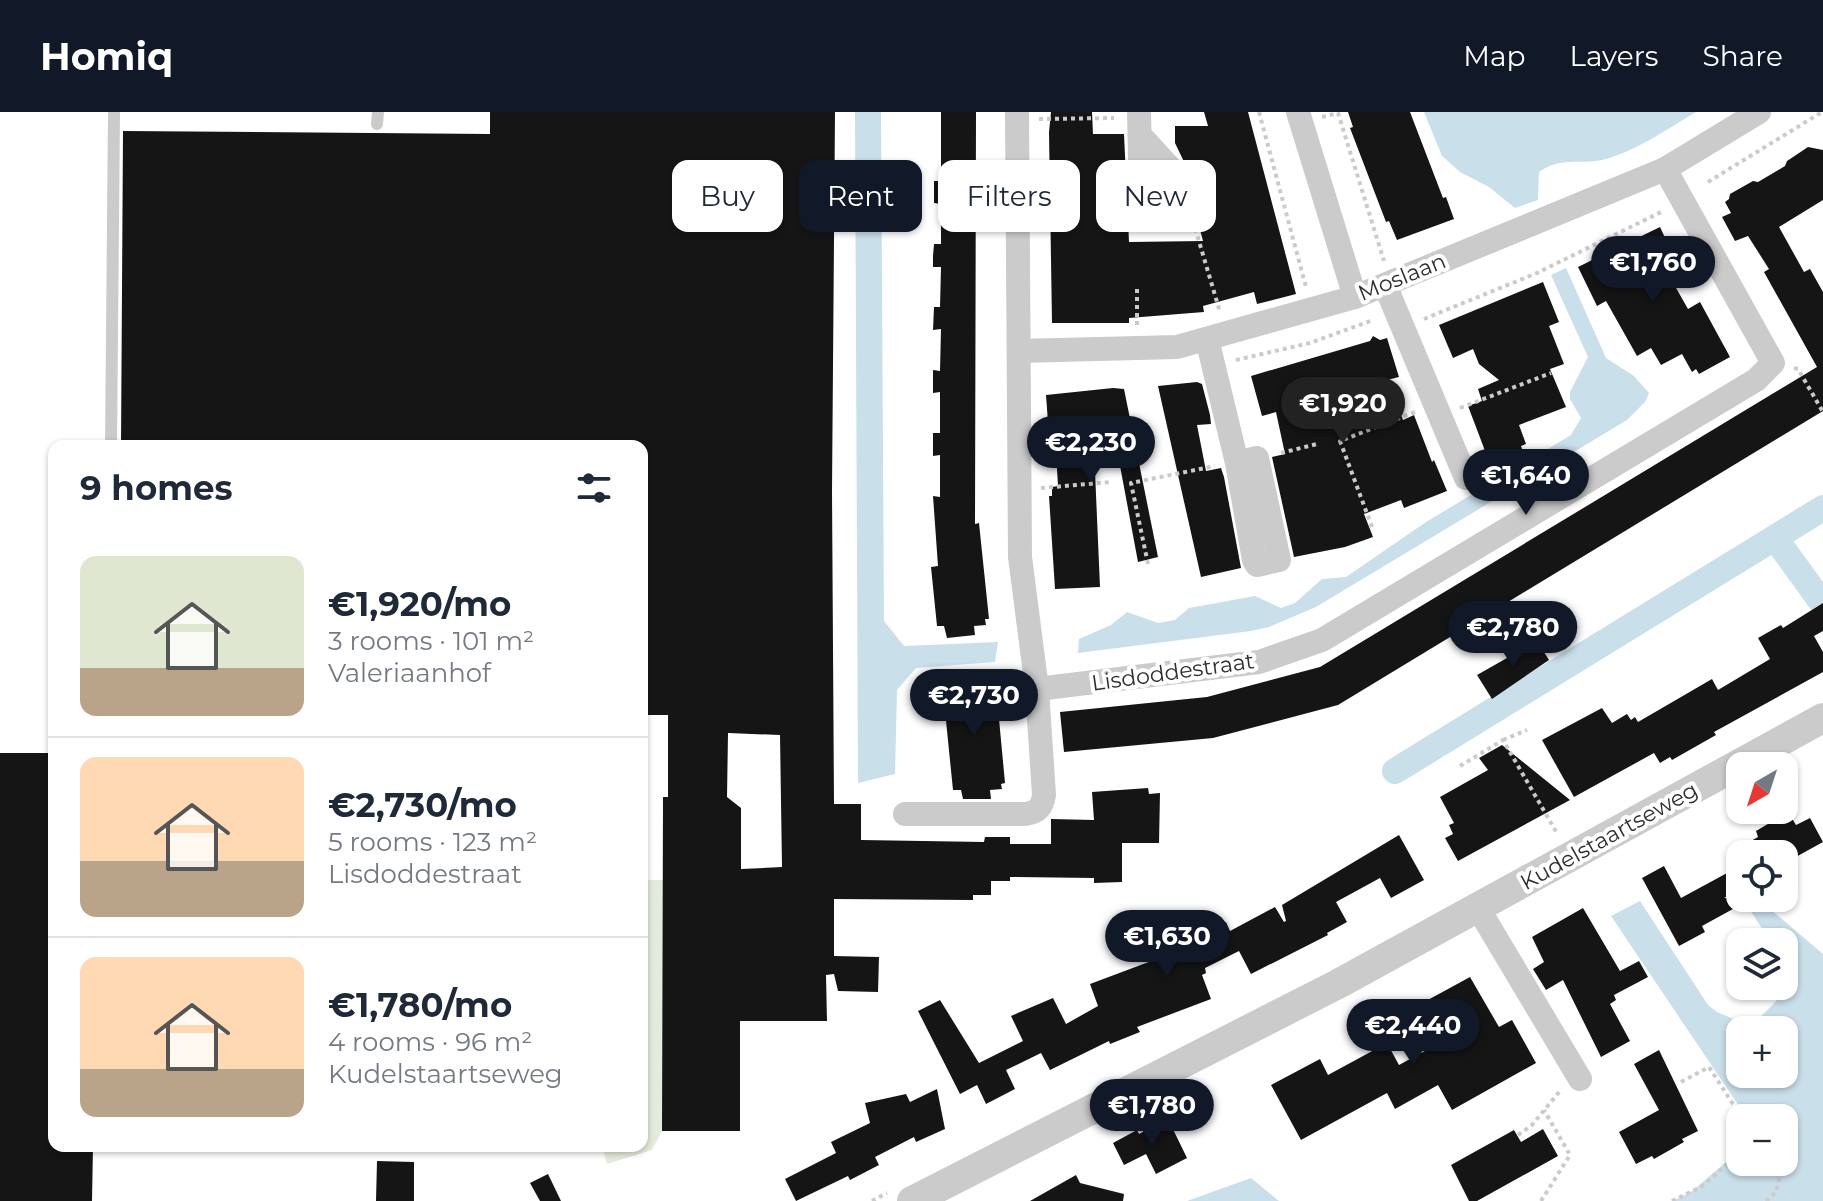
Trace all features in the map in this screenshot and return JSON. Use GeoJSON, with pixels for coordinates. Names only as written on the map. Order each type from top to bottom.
{"type":"FeatureCollection","features":[{"type":"Feature","properties":{"kind":"street","name":"Moslaan"},"geometry":{"type":"LineString","coordinates":[[1019,351],[1177,347],[1355,297],[1665,169],[1759,112]]}},
{"type":"Feature","properties":{"kind":"street"},"geometry":{"type":"LineString","coordinates":[[905,814],[1034,813],[1042,805],[1044,795],[1037,689],[1020,557],[1017,115]]}},
{"type":"Feature","properties":{"kind":"street"},"geometry":{"type":"LineString","coordinates":[[1299,117],[1355,297]]}},
{"type":"Feature","properties":{"kind":"street"},"geometry":{"type":"LineString","coordinates":[[1140,122],[1140,160]]}},
{"type":"Feature","properties":{"kind":"street"},"geometry":{"type":"LineString","coordinates":[[1140,122],[1165,160]]}},
{"type":"Feature","properties":{"kind":"street"},"geometry":{"type":"LineString","coordinates":[[1665,169],[1773,363]]}},
{"type":"Feature","properties":{"kind":"street"},"geometry":{"type":"LineString","coordinates":[[1388,283],[1403,327],[1466,478]]}},
{"type":"Feature","properties":{"kind":"street"},"geometry":{"type":"LineString","coordinates":[[1217,336],[1247,460]]}},
{"type":"Feature","properties":{"kind":"street","name":"Lisdoddestraat"},"geometry":{"type":"LineString","coordinates":[[1037,689],[1259,662],[1322,640],[1756,380],[1773,363]]}},
{"type":"Feature","properties":{"kind":"street","name":"Kudelstaartseweg"},"geometry":{"type":"LineString","coordinates":[[912,1201],[1324,991],[1823,718]]}},
{"type":"Feature","properties":{"kind":"street"},"geometry":{"type":"LineString","coordinates":[[1478,908],[1580,1079]]}},
{"type":"Feature","properties":{"kind":"lane"},"geometry":{"type":"LineString","coordinates":[[111,440],[114,112]]}},
{"type":"Feature","properties":{"kind":"path"},"geometry":{"type":"LineString","coordinates":[[1259,112],[1312,309]]}},
{"type":"Feature","properties":{"kind":"path"},"geometry":{"type":"LineString","coordinates":[[1708,182],[1822,112]]}},
{"type":"Feature","properties":{"kind":"path"},"geometry":{"type":"LineString","coordinates":[[1299,117],[1338,113],[1388,283]]}},
{"type":"Feature","properties":{"kind":"path"},"geometry":{"type":"LineString","coordinates":[[1017,115],[1140,122]]}},
{"type":"Feature","properties":{"kind":"path"},"geometry":{"type":"LineString","coordinates":[[1403,327],[1537,273],[1661,212]]}},
{"type":"Feature","properties":{"kind":"path"},"geometry":{"type":"LineString","coordinates":[[1195,232],[1217,336]]}},
{"type":"Feature","properties":{"kind":"path"},"geometry":{"type":"LineString","coordinates":[[1137,289],[1137,348]]}},
{"type":"Feature","properties":{"kind":"path"},"geometry":{"type":"LineString","coordinates":[[1773,363],[1798,369],[1823,412]]}},
{"type":"Feature","properties":{"kind":"path"},"geometry":{"type":"LineString","coordinates":[[1372,527],[1340,441],[1551,373]]}},
{"type":"Feature","properties":{"kind":"path"},"geometry":{"type":"LineString","coordinates":[[1148,564],[1131,483],[1317,444]]}},
{"type":"Feature","properties":{"kind":"path"},"geometry":{"type":"LineString","coordinates":[[1020,490],[1111,482]]}},
{"type":"Feature","properties":{"kind":"path"},"geometry":{"type":"LineString","coordinates":[[1460,766],[1503,740],[1527,730]]}},
{"type":"Feature","properties":{"kind":"path"},"geometry":{"type":"LineString","coordinates":[[1503,740],[1563,844]]}},
{"type":"Feature","properties":{"kind":"path"},"geometry":{"type":"LineString","coordinates":[[1681,1082],[1709,1067],[1733,1104]]}},
{"type":"Feature","properties":{"kind":"path"},"geometry":{"type":"LineString","coordinates":[[1518,1135],[1526,1131],[1557,1093],[1580,1079]]}},
{"type":"Feature","properties":{"kind":"path"},"geometry":{"type":"LineString","coordinates":[[1541,1201],[1570,1155],[1544,1110]]}},
{"type":"Feature","properties":{"kind":"path"},"geometry":{"type":"LineString","coordinates":[[1672,1201],[1701,1187],[1726,1165]]}},
{"type":"Feature","properties":{"kind":"path"},"geometry":{"type":"LineString","coordinates":[[1766,1201],[1776,1192],[1780,1176]]}},
{"type":"Feature","properties":{"kind":"green space"},"geometry":{"type":"Polygon","coordinates":[[[648,880],[663,880],[662,1131],[652,1150],[648,1151],[648,880]]]}},
{"type":"Feature","properties":{"kind":"green space"},"geometry":{"type":"Polygon","coordinates":[[[604,1152],[646,1152],[607,1164],[604,1152]]]}},
{"type":"Feature","properties":{"kind":"water"},"geometry":{"type":"Polygon","coordinates":[[[855,112],[881,112],[881,160],[855,160],[855,112]]]}},
{"type":"Feature","properties":{"kind":"water"},"geometry":{"type":"Polygon","coordinates":[[[1424,112],[1696,112],[1629,151],[1597,161],[1564,162],[1548,167],[1539,172],[1538,200],[1515,208],[1489,187],[1460,172],[1442,156],[1424,112]]]}},
{"type":"Feature","properties":{"kind":"water"},"geometry":{"type":"Polygon","coordinates":[[[856,232],[882,232],[884,621],[904,646],[998,642],[995,662],[916,668],[897,690],[895,774],[858,783],[856,232]]]}},
{"type":"Feature","properties":{"kind":"water"},"geometry":{"type":"Polygon","coordinates":[[[1566,268],[1606,358],[1634,376],[1649,393],[1645,402],[1627,420],[1316,607],[1269,627],[1078,653],[1079,639],[1111,625],[1127,612],[1158,623],[1175,620],[1189,608],[1255,596],[1281,608],[1295,603],[1322,579],[1346,577],[1426,522],[1571,435],[1581,418],[1570,399],[1570,392],[1588,357],[1551,275],[1566,268]]]}},
{"type":"Feature","properties":{"kind":"water"},"geometry":{"type":"Polygon","coordinates":[[[1640,901],[1708,1005],[1726,1016],[1726,1087],[1611,916],[1640,901]]]}},
{"type":"Feature","properties":{"kind":"water"},"geometry":{"type":"Polygon","coordinates":[[[1751,912],[1774,912],[1792,928],[1762,928],[1751,912]]]}},
{"type":"Feature","properties":{"kind":"water"},"geometry":{"type":"Polygon","coordinates":[[[1798,933],[1823,954],[1823,1201],[1672,1201],[1691,1192],[1726,1162],[1726,1176],[1798,1176],[1798,1104],[1738,1104],[1727,1088],[1798,1088],[1798,1016],[1761,1016],[1777,1000],[1798,1000],[1798,933]]]}},
{"type":"Feature","properties":{"kind":"water"},"geometry":{"type":"Polygon","coordinates":[[[1251,1178],[1279,1201],[1187,1201],[1251,1178]]]}},
{"type":"Feature","properties":{"kind":"building"},"geometry":{"type":"Polygon","coordinates":[[[490,112],[835,112],[835,160],[799,160],[799,232],[834,232],[834,804],[861,804],[861,840],[984,842],[985,837],[1010,837],[1010,844],[1051,844],[1051,819],[1094,820],[1092,792],[1148,788],[1149,794],[1160,793],[1159,843],[1122,843],[1122,882],[1094,883],[1094,878],[1010,877],[1010,881],[991,881],[991,895],[973,895],[973,900],[834,899],[834,956],[879,957],[878,992],[838,991],[834,974],[826,975],[827,1021],[740,1021],[740,1131],[662,1131],[663,797],[668,797],[668,715],[648,715],[648,440],[121,440],[123,131],[490,134],[490,112]],[[728,733],[727,797],[741,808],[741,869],[782,867],[780,735],[728,733]]]}},
{"type":"Feature","properties":{"kind":"building"},"geometry":{"type":"Polygon","coordinates":[[[941,112],[976,112],[976,160],[941,160],[941,112]]]}},
{"type":"Feature","properties":{"kind":"building"},"geometry":{"type":"Polygon","coordinates":[[[1051,112],[1092,112],[1093,134],[1124,134],[1125,160],[1096,160],[1096,232],[1129,232],[1129,242],[1203,241],[1201,232],[1216,232],[1216,160],[1183,160],[1175,143],[1175,126],[1208,126],[1204,112],[1248,112],[1296,294],[1257,304],[1254,292],[1203,306],[1204,312],[1129,318],[1129,323],[1052,323],[1051,232],[1080,232],[1080,160],[1049,160],[1051,112]]]}},
{"type":"Feature","properties":{"kind":"building"},"geometry":{"type":"Polygon","coordinates":[[[1348,112],[1410,112],[1454,219],[1397,240],[1389,221],[1386,222],[1350,128],[1353,127],[1348,112]]]}},
{"type":"Feature","properties":{"kind":"building"},"geometry":{"type":"Polygon","coordinates":[[[1808,147],[1823,150],[1823,200],[1779,227],[1804,272],[1810,269],[1823,292],[1823,411],[1338,705],[1213,738],[1064,752],[1060,712],[1207,697],[1320,667],[1817,367],[1764,272],[1769,269],[1748,236],[1735,241],[1722,217],[1731,213],[1725,202],[1730,194],[1785,166],[1787,161],[1808,147]]]}},
{"type":"Feature","properties":{"kind":"building"},"geometry":{"type":"Polygon","coordinates":[[[934,181],[938,181],[938,204],[934,203],[934,181]]]}},
{"type":"Feature","properties":{"kind":"building"},"geometry":{"type":"Polygon","coordinates":[[[1660,227],[1675,259],[1663,265],[1688,309],[1700,302],[1730,357],[1699,374],[1696,369],[1692,372],[1682,354],[1661,365],[1651,348],[1637,356],[1606,301],[1597,306],[1578,267],[1660,227]]]}},
{"type":"Feature","properties":{"kind":"building"},"geometry":{"type":"Polygon","coordinates":[[[941,232],[976,232],[975,524],[979,523],[989,619],[985,619],[986,625],[974,626],[975,635],[947,638],[944,626],[937,626],[931,567],[938,566],[933,496],[940,497],[940,455],[933,456],[933,433],[940,433],[940,392],[933,393],[933,370],[940,371],[941,329],[933,330],[934,307],[940,307],[941,267],[933,267],[933,256],[934,244],[941,244],[941,232]]]}},
{"type":"Feature","properties":{"kind":"building"},"geometry":{"type":"Polygon","coordinates":[[[1543,282],[1559,322],[1549,326],[1564,364],[1550,369],[1566,407],[1519,425],[1526,444],[1521,446],[1523,452],[1490,464],[1468,406],[1482,401],[1478,389],[1499,380],[1479,364],[1473,349],[1453,358],[1439,325],[1543,282]]]}},
{"type":"Feature","properties":{"kind":"building"},"geometry":{"type":"Polygon","coordinates":[[[1373,336],[1380,340],[1387,338],[1399,377],[1387,380],[1403,420],[1414,415],[1447,491],[1404,508],[1401,500],[1364,514],[1373,537],[1345,547],[1294,557],[1272,457],[1285,454],[1276,412],[1262,416],[1251,376],[1370,341],[1373,336]]]}},
{"type":"Feature","properties":{"kind":"building"},"geometry":{"type":"Polygon","coordinates":[[[1202,384],[1211,424],[1197,425],[1206,471],[1221,468],[1241,568],[1201,577],[1158,386],[1202,384]]]}},
{"type":"Feature","properties":{"kind":"building"},"geometry":{"type":"Polygon","coordinates":[[[1124,389],[1158,557],[1138,562],[1112,423],[1093,425],[1100,587],[1055,589],[1049,496],[1052,496],[1052,487],[1058,486],[1055,435],[1049,436],[1046,395],[1124,389]]]}},
{"type":"Feature","properties":{"kind":"building"},"geometry":{"type":"Polygon","coordinates":[[[1823,603],[1823,631],[1814,636],[1823,652],[1823,672],[1714,732],[1716,735],[1672,760],[1670,757],[1660,763],[1654,753],[1574,797],[1542,740],[1602,708],[1612,723],[1627,714],[1631,720],[1635,717],[1638,722],[1712,679],[1718,690],[1770,659],[1758,638],[1781,625],[1783,628],[1823,603]]]}},
{"type":"Feature","properties":{"kind":"building"},"geometry":{"type":"Polygon","coordinates":[[[1537,641],[1549,660],[1492,699],[1477,675],[1537,641]]]}},
{"type":"Feature","properties":{"kind":"building"},"geometry":{"type":"Polygon","coordinates":[[[978,674],[979,684],[991,682],[992,688],[996,687],[1005,783],[1001,784],[1002,789],[990,790],[991,799],[963,799],[961,790],[953,790],[943,691],[951,690],[951,677],[978,674]]]}},
{"type":"Feature","properties":{"kind":"building"},"geometry":{"type":"Polygon","coordinates":[[[1502,745],[1570,800],[1458,861],[1445,838],[1453,834],[1449,825],[1454,823],[1440,797],[1488,770],[1479,758],[1502,745]]]}},
{"type":"Feature","properties":{"kind":"building"},"geometry":{"type":"Polygon","coordinates":[[[0,753],[48,753],[48,1152],[93,1152],[92,1201],[0,1201],[0,753]]]}},
{"type":"Feature","properties":{"kind":"building"},"geometry":{"type":"Polygon","coordinates":[[[1810,818],[1823,842],[1798,856],[1798,840],[1753,840],[1758,837],[1756,831],[1768,824],[1796,825],[1810,818]]]}},
{"type":"Feature","properties":{"kind":"building"},"geometry":{"type":"Polygon","coordinates":[[[1399,835],[1424,880],[1391,898],[1380,878],[1336,902],[1347,922],[1328,935],[1251,974],[1239,951],[1205,968],[1206,973],[1202,975],[1211,999],[1137,1027],[1140,1032],[1110,1044],[1109,1041],[1050,1070],[1041,1053],[1006,1070],[1015,1089],[986,1104],[977,1085],[960,1094],[918,1011],[940,1000],[979,1063],[1023,1041],[1011,1016],[1053,998],[1066,1024],[1098,1006],[1090,984],[1162,957],[1159,948],[1226,922],[1230,931],[1275,907],[1284,922],[1282,905],[1399,835]]]}},
{"type":"Feature","properties":{"kind":"building"},"geometry":{"type":"Polygon","coordinates":[[[1664,866],[1681,898],[1726,874],[1724,898],[1728,912],[1702,926],[1705,932],[1679,946],[1642,878],[1664,866]]]}},
{"type":"Feature","properties":{"kind":"building"},"geometry":{"type":"Polygon","coordinates":[[[1583,908],[1620,971],[1639,961],[1648,977],[1614,995],[1616,1000],[1610,1004],[1630,1041],[1601,1057],[1563,980],[1546,990],[1533,969],[1544,962],[1532,937],[1583,908]]]}},
{"type":"Feature","properties":{"kind":"building"},"geometry":{"type":"Polygon","coordinates":[[[1470,977],[1499,1027],[1512,1020],[1536,1063],[1452,1110],[1438,1085],[1395,1109],[1387,1093],[1301,1140],[1271,1085],[1320,1059],[1328,1075],[1387,1043],[1399,1065],[1447,1039],[1426,1001],[1470,977]]]}},
{"type":"Feature","properties":{"kind":"building"},"geometry":{"type":"Polygon","coordinates":[[[1659,1050],[1698,1131],[1654,1159],[1652,1156],[1636,1164],[1619,1132],[1659,1110],[1634,1064],[1659,1050]]]}},
{"type":"Feature","properties":{"kind":"building"},"geometry":{"type":"Polygon","coordinates":[[[937,1089],[945,1129],[916,1142],[914,1137],[875,1157],[879,1165],[796,1201],[785,1179],[836,1153],[831,1142],[870,1123],[865,1103],[906,1094],[910,1102],[937,1089]]]}},
{"type":"Feature","properties":{"kind":"building"},"geometry":{"type":"Polygon","coordinates":[[[1168,1119],[1187,1158],[1156,1174],[1146,1154],[1124,1165],[1113,1143],[1168,1119]]]}},
{"type":"Feature","properties":{"kind":"building"},"geometry":{"type":"Polygon","coordinates":[[[1543,1129],[1558,1156],[1477,1201],[1469,1201],[1451,1165],[1514,1130],[1521,1142],[1543,1129]]]}},
{"type":"Feature","properties":{"kind":"building"},"geometry":{"type":"Polygon","coordinates":[[[377,1161],[414,1162],[414,1201],[376,1201],[377,1161]]]}},
{"type":"Feature","properties":{"kind":"building"},"geometry":{"type":"Polygon","coordinates":[[[548,1174],[561,1201],[540,1201],[530,1183],[548,1174]]]}},
{"type":"Feature","properties":{"kind":"building"},"geometry":{"type":"Polygon","coordinates":[[[1076,1175],[1080,1183],[1124,1194],[1123,1201],[1030,1201],[1076,1175]]]}},
{"type":"Feature","properties":{"kind":"waterway"},"geometry":{"type":"LineString","coordinates":[[1395,771],[1823,508]]}},
{"type":"Feature","properties":{"kind":"waterway"},"geometry":{"type":"LineString","coordinates":[[1775,538],[1823,604]]}}]}
